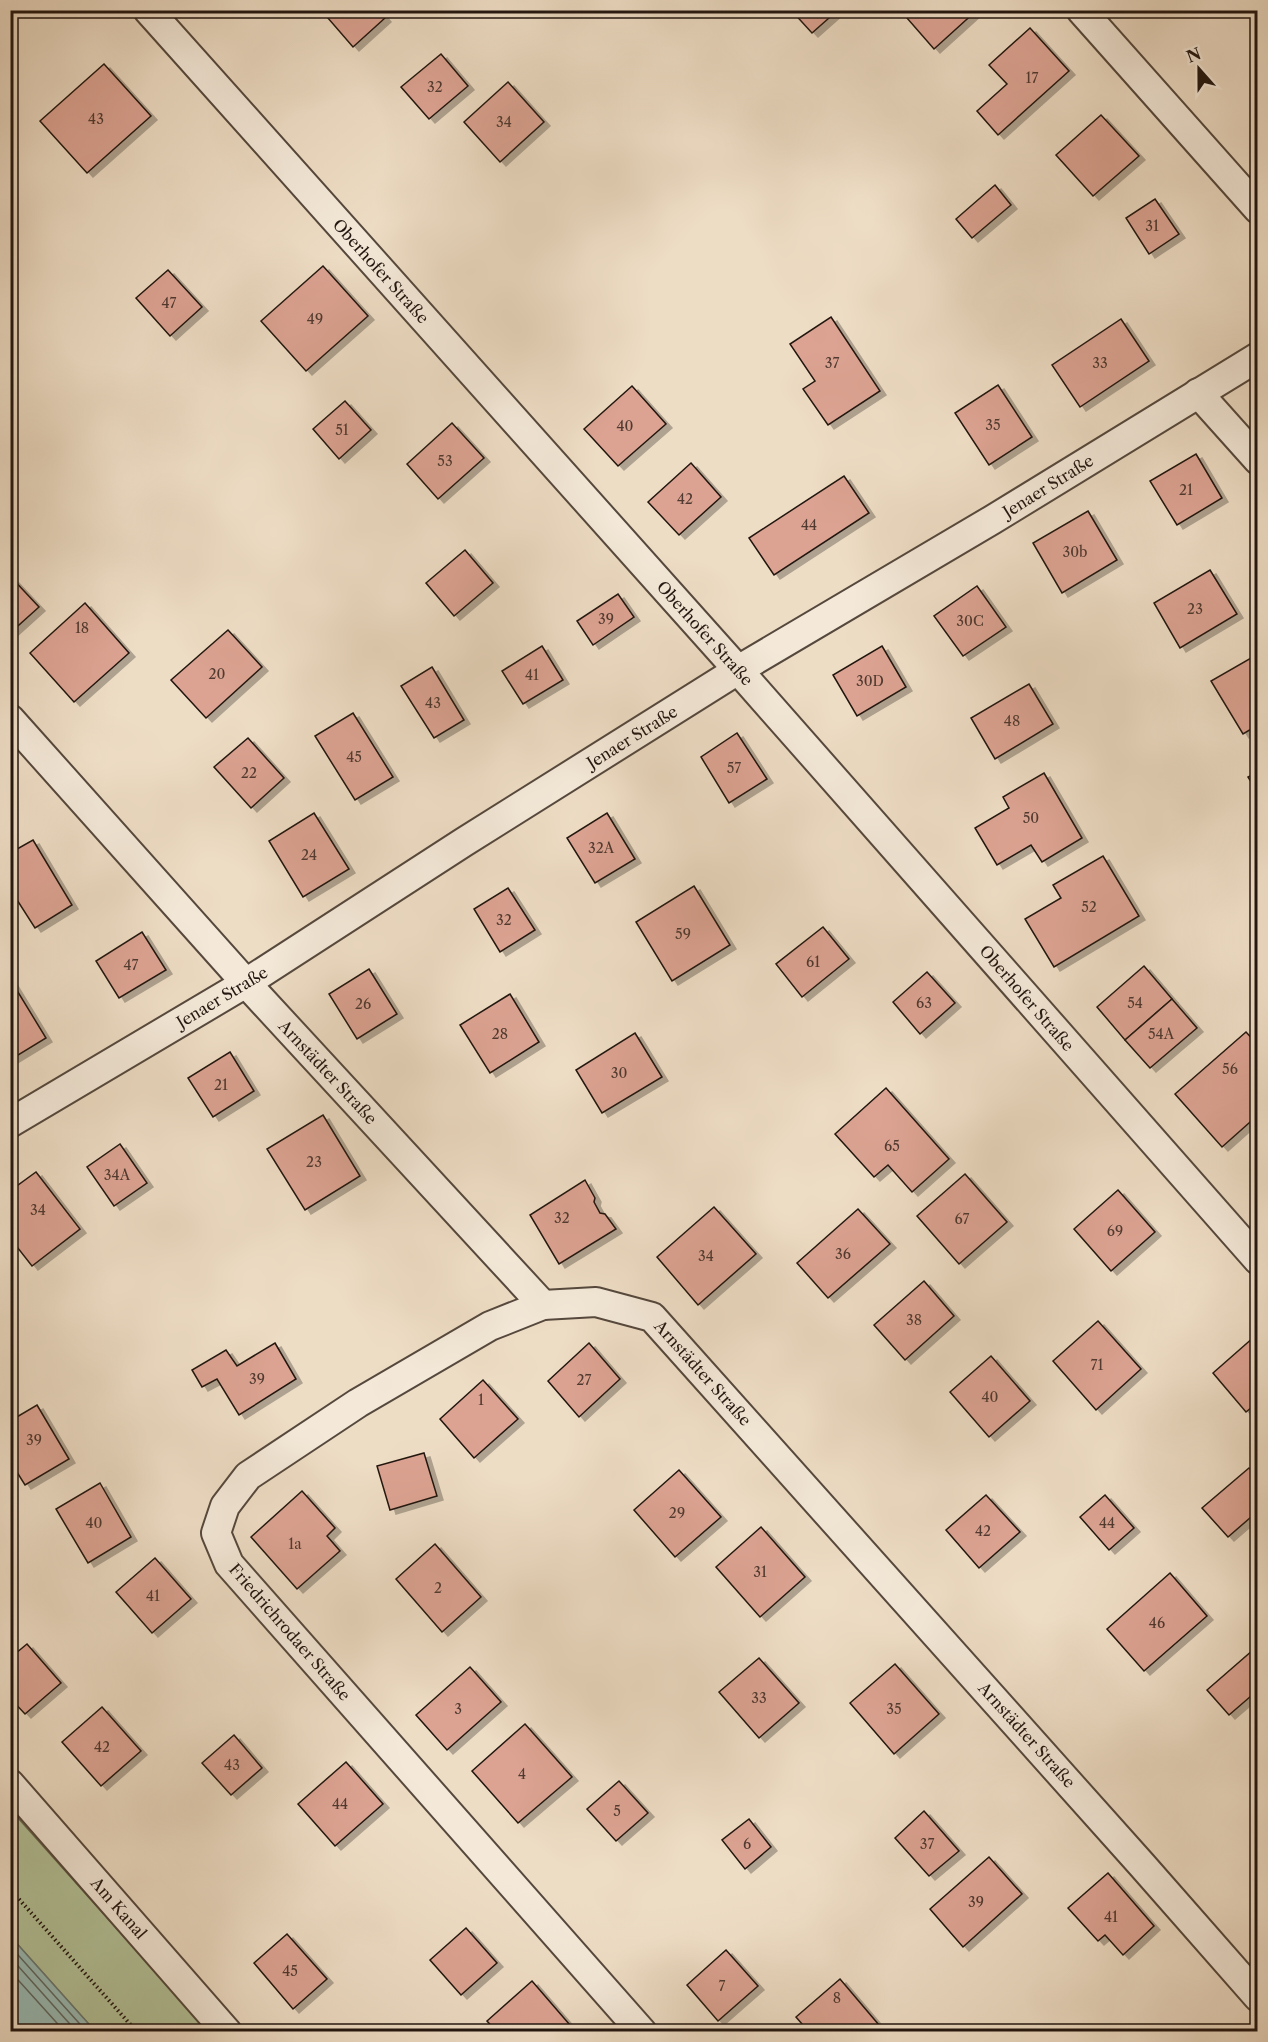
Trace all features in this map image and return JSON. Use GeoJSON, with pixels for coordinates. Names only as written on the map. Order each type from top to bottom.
{"type":"FeatureCollection","features":[{"type":"Feature","properties":{"kind":"street","name":"Oberhofer Straße"},"geometry":{"type":"LineString","coordinates":[[148,10],[738,670],[1257,1260]]}},
{"type":"Feature","properties":{"kind":"street"},"geometry":{"type":"LineString","coordinates":[[1081,10],[1257,209]]}},
{"type":"Feature","properties":{"kind":"street","name":"Jenaer Straße"},"geometry":{"type":"LineString","coordinates":[[10,1123],[246,983],[464,842],[738,670],[992,520],[1257,357]]}},
{"type":"Feature","properties":{"kind":"street"},"geometry":{"type":"LineString","coordinates":[[1198,393],[1257,460]]}},
{"type":"Feature","properties":{"kind":"street","name":"Arnstädter Straße"},"geometry":{"type":"LineString","coordinates":[[10,719],[246,983],[543,1305],[596,1302],[652,1317],[1135,1856],[1257,1997]]}},
{"type":"Feature","properties":{"kind":"street","name":"Friedrichrodaer Straße"},"geometry":{"type":"LineString","coordinates":[[543,1305],[490,1326],[358,1403],[248,1476],[225,1506],[216,1533],[229,1564],[642,2031]]}},
{"type":"Feature","properties":{"kind":"street","name":"Am Kanal"},"geometry":{"type":"LineString","coordinates":[[10,1784],[227,2031]]}},
{"type":"Feature","properties":{"kind":"path"},"geometry":{"type":"LineString","coordinates":[[10,1889],[137,2031]]}},
{"type":"Feature","properties":{"kind":"green space"},"geometry":{"type":"Polygon","coordinates":[[[10,1809],[208,2031],[95,2031],[11,1937],[10,1809]]]}},
{"type":"Feature","properties":{"kind":"water"},"geometry":{"type":"Polygon","coordinates":[[[11,1937],[95,2031],[11,2031],[11,1937]]]}},
{"type":"Feature","properties":{"kind":"building"},"geometry":{"type":"Polygon","coordinates":[[[321,10],[378,10],[385,18],[353,47],[321,10]]]}},
{"type":"Feature","properties":{"kind":"building"},"geometry":{"type":"Polygon","coordinates":[[[791,10],[838,10],[812,33],[791,10]]]}},
{"type":"Feature","properties":{"kind":"building"},"geometry":{"type":"Polygon","coordinates":[[[900,10],[977,10],[934,49],[900,10]]]}},
{"type":"Feature","properties":{"kind":"building"},"geometry":{"type":"Polygon","coordinates":[[[1030,28],[1069,71],[998,135],[977,111],[1007,84],[989,65],[1030,28]]]}},
{"type":"Feature","properties":{"kind":"building"},"geometry":{"type":"Polygon","coordinates":[[[441,54],[468,86],[429,119],[401,87],[441,54]]]}},
{"type":"Feature","properties":{"kind":"building"},"geometry":{"type":"Polygon","coordinates":[[[104,64],[151,116],[87,173],[40,121],[104,64]]]}},
{"type":"Feature","properties":{"kind":"building"},"geometry":{"type":"Polygon","coordinates":[[[508,82],[544,122],[500,162],[464,122],[508,82]]]}},
{"type":"Feature","properties":{"kind":"building"},"geometry":{"type":"Polygon","coordinates":[[[1101,115],[1139,156],[1093,196],[1056,155],[1101,115]]]}},
{"type":"Feature","properties":{"kind":"building"},"geometry":{"type":"Polygon","coordinates":[[[995,185],[1011,205],[972,238],[956,219],[995,185]]]}},
{"type":"Feature","properties":{"kind":"building"},"geometry":{"type":"Polygon","coordinates":[[[1155,199],[1179,234],[1149,254],[1126,218],[1155,199]]]}},
{"type":"Feature","properties":{"kind":"building"},"geometry":{"type":"Polygon","coordinates":[[[323,266],[368,316],[306,371],[261,321],[323,266]]]}},
{"type":"Feature","properties":{"kind":"building"},"geometry":{"type":"Polygon","coordinates":[[[168,270],[202,307],[170,336],[136,298],[168,270]]]}},
{"type":"Feature","properties":{"kind":"building"},"geometry":{"type":"Polygon","coordinates":[[[831,317],[880,391],[828,425],[803,389],[815,381],[790,344],[831,317]]]}},
{"type":"Feature","properties":{"kind":"building"},"geometry":{"type":"Polygon","coordinates":[[[1121,319],[1149,361],[1080,407],[1052,365],[1121,319]]]}},
{"type":"Feature","properties":{"kind":"building"},"geometry":{"type":"Polygon","coordinates":[[[998,385],[1032,437],[989,465],[955,413],[998,385]]]}},
{"type":"Feature","properties":{"kind":"building"},"geometry":{"type":"Polygon","coordinates":[[[632,386],[666,424],[618,466],[584,429],[632,386]]]}},
{"type":"Feature","properties":{"kind":"building"},"geometry":{"type":"Polygon","coordinates":[[[345,401],[371,430],[339,459],[313,429],[345,401]]]}},
{"type":"Feature","properties":{"kind":"building"},"geometry":{"type":"Polygon","coordinates":[[[452,423],[484,458],[438,499],[407,464],[452,423]]]}},
{"type":"Feature","properties":{"kind":"building"},"geometry":{"type":"Polygon","coordinates":[[[1196,454],[1222,498],[1177,525],[1150,481],[1196,454]]]}},
{"type":"Feature","properties":{"kind":"building"},"geometry":{"type":"Polygon","coordinates":[[[691,463],[721,497],[679,535],[648,502],[691,463]]]}},
{"type":"Feature","properties":{"kind":"building"},"geometry":{"type":"Polygon","coordinates":[[[844,476],[869,513],[774,575],[749,538],[844,476]]]}},
{"type":"Feature","properties":{"kind":"building"},"geometry":{"type":"Polygon","coordinates":[[[1088,511],[1117,560],[1062,593],[1033,543],[1088,511]]]}},
{"type":"Feature","properties":{"kind":"building"},"geometry":{"type":"Polygon","coordinates":[[[465,550],[493,583],[454,616],[426,583],[465,550]]]}},
{"type":"Feature","properties":{"kind":"building"},"geometry":{"type":"Polygon","coordinates":[[[1210,570],[1237,614],[1180,648],[1154,603],[1210,570]]]}},
{"type":"Feature","properties":{"kind":"building"},"geometry":{"type":"Polygon","coordinates":[[[10,576],[39,607],[10,633],[10,576]]]}},
{"type":"Feature","properties":{"kind":"building"},"geometry":{"type":"Polygon","coordinates":[[[977,586],[1006,627],[963,656],[934,616],[977,586]]]}},
{"type":"Feature","properties":{"kind":"building"},"geometry":{"type":"Polygon","coordinates":[[[618,594],[634,617],[593,645],[577,621],[618,594]]]}},
{"type":"Feature","properties":{"kind":"building"},"geometry":{"type":"Polygon","coordinates":[[[85,603],[129,653],[74,702],[30,653],[85,603]]]}},
{"type":"Feature","properties":{"kind":"building"},"geometry":{"type":"Polygon","coordinates":[[[228,630],[262,667],[206,718],[171,680],[228,630]]]}},
{"type":"Feature","properties":{"kind":"building"},"geometry":{"type":"Polygon","coordinates":[[[542,646],[563,680],[523,704],[502,671],[542,646]]]}},
{"type":"Feature","properties":{"kind":"building"},"geometry":{"type":"Polygon","coordinates":[[[882,646],[906,687],[857,716],[833,675],[882,646]]]}},
{"type":"Feature","properties":{"kind":"building"},"geometry":{"type":"Polygon","coordinates":[[[1258,654],[1258,725],[1243,734],[1211,681],[1258,654]]]}},
{"type":"Feature","properties":{"kind":"building"},"geometry":{"type":"Polygon","coordinates":[[[432,667],[464,720],[434,738],[401,686],[432,667]]]}},
{"type":"Feature","properties":{"kind":"building"},"geometry":{"type":"Polygon","coordinates":[[[1029,684],[1053,724],[995,759],[971,718],[1029,684]]]}},
{"type":"Feature","properties":{"kind":"building"},"geometry":{"type":"Polygon","coordinates":[[[353,713],[393,777],[355,800],[315,736],[353,713]]]}},
{"type":"Feature","properties":{"kind":"building"},"geometry":{"type":"Polygon","coordinates":[[[737,733],[767,779],[729,803],[701,757],[737,733]]]}},
{"type":"Feature","properties":{"kind":"building"},"geometry":{"type":"Polygon","coordinates":[[[248,738],[284,778],[251,808],[214,767],[248,738]]]}},
{"type":"Feature","properties":{"kind":"building"},"geometry":{"type":"Polygon","coordinates":[[[1258,772],[1258,793],[1248,777],[1258,772]]]}},
{"type":"Feature","properties":{"kind":"building"},"geometry":{"type":"Polygon","coordinates":[[[1044,773],[1082,838],[1042,862],[1031,845],[997,865],[975,828],[1009,808],[1003,797],[1044,773]]]}},
{"type":"Feature","properties":{"kind":"building"},"geometry":{"type":"Polygon","coordinates":[[[314,813],[349,869],[303,897],[269,841],[314,813]]]}},
{"type":"Feature","properties":{"kind":"building"},"geometry":{"type":"Polygon","coordinates":[[[607,813],[635,859],[595,883],[567,838],[607,813]]]}},
{"type":"Feature","properties":{"kind":"building"},"geometry":{"type":"Polygon","coordinates":[[[33,840],[72,905],[35,928],[10,889],[10,853],[33,840]]]}},
{"type":"Feature","properties":{"kind":"building"},"geometry":{"type":"Polygon","coordinates":[[[1103,856],[1139,916],[1054,967],[1025,919],[1061,898],[1053,885],[1103,856]]]}},
{"type":"Feature","properties":{"kind":"building"},"geometry":{"type":"Polygon","coordinates":[[[694,886],[730,945],[672,981],[636,922],[694,886]]]}},
{"type":"Feature","properties":{"kind":"building"},"geometry":{"type":"Polygon","coordinates":[[[508,888],[535,930],[500,952],[474,909],[508,888]]]}},
{"type":"Feature","properties":{"kind":"building"},"geometry":{"type":"Polygon","coordinates":[[[823,927],[849,959],[802,997],[776,964],[823,927]]]}},
{"type":"Feature","properties":{"kind":"building"},"geometry":{"type":"Polygon","coordinates":[[[142,932],[166,970],[119,998],[96,961],[142,932]]]}},
{"type":"Feature","properties":{"kind":"building"},"geometry":{"type":"Polygon","coordinates":[[[1144,966],[1172,999],[1125,1040],[1097,1007],[1144,966]]]}},
{"type":"Feature","properties":{"kind":"building"},"geometry":{"type":"Polygon","coordinates":[[[369,969],[397,1014],[357,1039],[329,994],[369,969]]]}},
{"type":"Feature","properties":{"kind":"building"},"geometry":{"type":"Polygon","coordinates":[[[927,972],[955,1003],[920,1034],[893,1002],[927,972]]]}},
{"type":"Feature","properties":{"kind":"building"},"geometry":{"type":"Polygon","coordinates":[[[10,979],[46,1038],[10,1060],[10,979]]]}},
{"type":"Feature","properties":{"kind":"building"},"geometry":{"type":"Polygon","coordinates":[[[510,994],[539,1042],[490,1073],[460,1025],[510,994]]]}},
{"type":"Feature","properties":{"kind":"building"},"geometry":{"type":"Polygon","coordinates":[[[1172,999],[1197,1028],[1150,1068],[1125,1040],[1172,999]]]}},
{"type":"Feature","properties":{"kind":"building"},"geometry":{"type":"Polygon","coordinates":[[[1246,1032],[1258,1045],[1258,1115],[1222,1147],[1175,1094],[1246,1032]]]}},
{"type":"Feature","properties":{"kind":"building"},"geometry":{"type":"Polygon","coordinates":[[[635,1033],[662,1077],[602,1113],[576,1070],[635,1033]]]}},
{"type":"Feature","properties":{"kind":"building"},"geometry":{"type":"Polygon","coordinates":[[[230,1052],[254,1091],[213,1117],[188,1078],[230,1052]]]}},
{"type":"Feature","properties":{"kind":"building"},"geometry":{"type":"Polygon","coordinates":[[[886,1088],[949,1159],[912,1192],[888,1165],[874,1177],[835,1134],[886,1088]]]}},
{"type":"Feature","properties":{"kind":"building"},"geometry":{"type":"Polygon","coordinates":[[[323,1115],[360,1176],[305,1210],[267,1149],[323,1115]]]}},
{"type":"Feature","properties":{"kind":"building"},"geometry":{"type":"Polygon","coordinates":[[[120,1144],[147,1183],[114,1206],[87,1167],[120,1144]]]}},
{"type":"Feature","properties":{"kind":"building"},"geometry":{"type":"Polygon","coordinates":[[[36,1172],[80,1229],[32,1266],[10,1238],[10,1191],[36,1172]]]}},
{"type":"Feature","properties":{"kind":"building"},"geometry":{"type":"Polygon","coordinates":[[[965,1174],[1007,1222],[959,1264],[917,1216],[965,1174]]]}},
{"type":"Feature","properties":{"kind":"building"},"geometry":{"type":"Polygon","coordinates":[[[585,1180],[600,1213],[605,1214],[616,1229],[559,1264],[530,1215],[585,1180]]]}},
{"type":"Feature","properties":{"kind":"building"},"geometry":{"type":"Polygon","coordinates":[[[1118,1190],[1155,1232],[1111,1271],[1074,1229],[1118,1190]]]}},
{"type":"Feature","properties":{"kind":"building"},"geometry":{"type":"Polygon","coordinates":[[[714,1207],[756,1254],[698,1305],[657,1257],[714,1207]]]}},
{"type":"Feature","properties":{"kind":"building"},"geometry":{"type":"Polygon","coordinates":[[[858,1209],[890,1244],[828,1298],[797,1263],[858,1209]]]}},
{"type":"Feature","properties":{"kind":"building"},"geometry":{"type":"Polygon","coordinates":[[[924,1281],[954,1316],[905,1360],[874,1325],[924,1281]]]}},
{"type":"Feature","properties":{"kind":"building"},"geometry":{"type":"Polygon","coordinates":[[[1098,1321],[1141,1369],[1096,1410],[1053,1361],[1098,1321]]]}},
{"type":"Feature","properties":{"kind":"building"},"geometry":{"type":"Polygon","coordinates":[[[1254,1337],[1258,1341],[1258,1402],[1246,1412],[1213,1373],[1254,1337]]]}},
{"type":"Feature","properties":{"kind":"building"},"geometry":{"type":"Polygon","coordinates":[[[275,1343],[296,1379],[239,1415],[217,1379],[202,1387],[192,1370],[226,1350],[237,1366],[275,1343]]]}},
{"type":"Feature","properties":{"kind":"building"},"geometry":{"type":"Polygon","coordinates":[[[589,1343],[620,1379],[579,1417],[548,1381],[589,1343]]]}},
{"type":"Feature","properties":{"kind":"building"},"geometry":{"type":"Polygon","coordinates":[[[991,1356],[1030,1401],[989,1437],[950,1392],[991,1356]]]}},
{"type":"Feature","properties":{"kind":"building"},"geometry":{"type":"Polygon","coordinates":[[[483,1380],[518,1419],[474,1458],[440,1419],[483,1380]]]}},
{"type":"Feature","properties":{"kind":"building"},"geometry":{"type":"Polygon","coordinates":[[[37,1405],[69,1459],[25,1485],[10,1461],[10,1421],[37,1405]]]}},
{"type":"Feature","properties":{"kind":"building"},"geometry":{"type":"Polygon","coordinates":[[[424,1453],[437,1496],[390,1510],[377,1466],[424,1453]]]}},
{"type":"Feature","properties":{"kind":"building"},"geometry":{"type":"Polygon","coordinates":[[[1249,1468],[1258,1477],[1258,1511],[1228,1537],[1202,1508],[1249,1468]]]}},
{"type":"Feature","properties":{"kind":"building"},"geometry":{"type":"Polygon","coordinates":[[[679,1470],[721,1517],[675,1557],[634,1510],[679,1470]]]}},
{"type":"Feature","properties":{"kind":"building"},"geometry":{"type":"Polygon","coordinates":[[[100,1483],[131,1537],[88,1563],[56,1509],[100,1483]]]}},
{"type":"Feature","properties":{"kind":"building"},"geometry":{"type":"Polygon","coordinates":[[[302,1491],[335,1528],[327,1536],[340,1551],[297,1589],[251,1537],[302,1491]]]}},
{"type":"Feature","properties":{"kind":"building"},"geometry":{"type":"Polygon","coordinates":[[[986,1495],[1020,1532],[979,1568],[946,1530],[986,1495]]]}},
{"type":"Feature","properties":{"kind":"building"},"geometry":{"type":"Polygon","coordinates":[[[1105,1495],[1134,1528],[1109,1550],[1080,1517],[1105,1495]]]}},
{"type":"Feature","properties":{"kind":"building"},"geometry":{"type":"Polygon","coordinates":[[[761,1527],[805,1577],[760,1617],[716,1567],[761,1527]]]}},
{"type":"Feature","properties":{"kind":"building"},"geometry":{"type":"Polygon","coordinates":[[[435,1544],[481,1597],[442,1632],[396,1579],[435,1544]]]}},
{"type":"Feature","properties":{"kind":"building"},"geometry":{"type":"Polygon","coordinates":[[[155,1558],[191,1599],[152,1633],[116,1592],[155,1558]]]}},
{"type":"Feature","properties":{"kind":"building"},"geometry":{"type":"Polygon","coordinates":[[[1170,1573],[1207,1616],[1144,1671],[1107,1629],[1170,1573]]]}},
{"type":"Feature","properties":{"kind":"building"},"geometry":{"type":"Polygon","coordinates":[[[27,1644],[61,1683],[25,1714],[10,1698],[10,1658],[27,1644]]]}},
{"type":"Feature","properties":{"kind":"building"},"geometry":{"type":"Polygon","coordinates":[[[1253,1650],[1258,1655],[1258,1690],[1229,1715],[1207,1690],[1253,1650]]]}},
{"type":"Feature","properties":{"kind":"building"},"geometry":{"type":"Polygon","coordinates":[[[759,1658],[799,1703],[759,1738],[719,1692],[759,1658]]]}},
{"type":"Feature","properties":{"kind":"building"},"geometry":{"type":"Polygon","coordinates":[[[895,1664],[939,1714],[894,1754],[850,1703],[895,1664]]]}},
{"type":"Feature","properties":{"kind":"building"},"geometry":{"type":"Polygon","coordinates":[[[470,1667],[501,1702],[447,1750],[416,1715],[470,1667]]]}},
{"type":"Feature","properties":{"kind":"building"},"geometry":{"type":"Polygon","coordinates":[[[102,1707],[141,1751],[101,1786],[62,1742],[102,1707]]]}},
{"type":"Feature","properties":{"kind":"building"},"geometry":{"type":"Polygon","coordinates":[[[525,1724],[572,1777],[518,1823],[472,1771],[525,1724]]]}},
{"type":"Feature","properties":{"kind":"building"},"geometry":{"type":"Polygon","coordinates":[[[234,1735],[262,1768],[231,1795],[202,1763],[234,1735]]]}},
{"type":"Feature","properties":{"kind":"building"},"geometry":{"type":"Polygon","coordinates":[[[346,1762],[383,1804],[335,1846],[298,1804],[346,1762]]]}},
{"type":"Feature","properties":{"kind":"building"},"geometry":{"type":"Polygon","coordinates":[[[619,1781],[648,1813],[616,1841],[587,1809],[619,1781]]]}},
{"type":"Feature","properties":{"kind":"building"},"geometry":{"type":"Polygon","coordinates":[[[924,1811],[959,1851],[929,1876],[895,1838],[924,1811]]]}},
{"type":"Feature","properties":{"kind":"building"},"geometry":{"type":"Polygon","coordinates":[[[749,1819],[771,1847],[745,1869],[722,1840],[749,1819]]]}},
{"type":"Feature","properties":{"kind":"building"},"geometry":{"type":"Polygon","coordinates":[[[989,1857],[1022,1894],[963,1947],[930,1909],[989,1857]]]}},
{"type":"Feature","properties":{"kind":"building"},"geometry":{"type":"Polygon","coordinates":[[[1108,1873],[1154,1926],[1123,1955],[1105,1935],[1098,1941],[1068,1908],[1108,1873]]]}},
{"type":"Feature","properties":{"kind":"building"},"geometry":{"type":"Polygon","coordinates":[[[466,1928],[497,1963],[461,1995],[430,1960],[466,1928]]]}},
{"type":"Feature","properties":{"kind":"building"},"geometry":{"type":"Polygon","coordinates":[[[287,1934],[327,1979],[293,2009],[254,1963],[287,1934]]]}},
{"type":"Feature","properties":{"kind":"building"},"geometry":{"type":"Polygon","coordinates":[[[726,1950],[758,1986],[718,2021],[687,1985],[726,1950]]]}},
{"type":"Feature","properties":{"kind":"building"},"geometry":{"type":"Polygon","coordinates":[[[840,1979],[879,2025],[871,2032],[809,2032],[796,2017],[840,1979]]]}},
{"type":"Feature","properties":{"kind":"building"},"geometry":{"type":"Polygon","coordinates":[[[532,1981],[576,2032],[497,2032],[487,2021],[532,1981]]]}}]}
